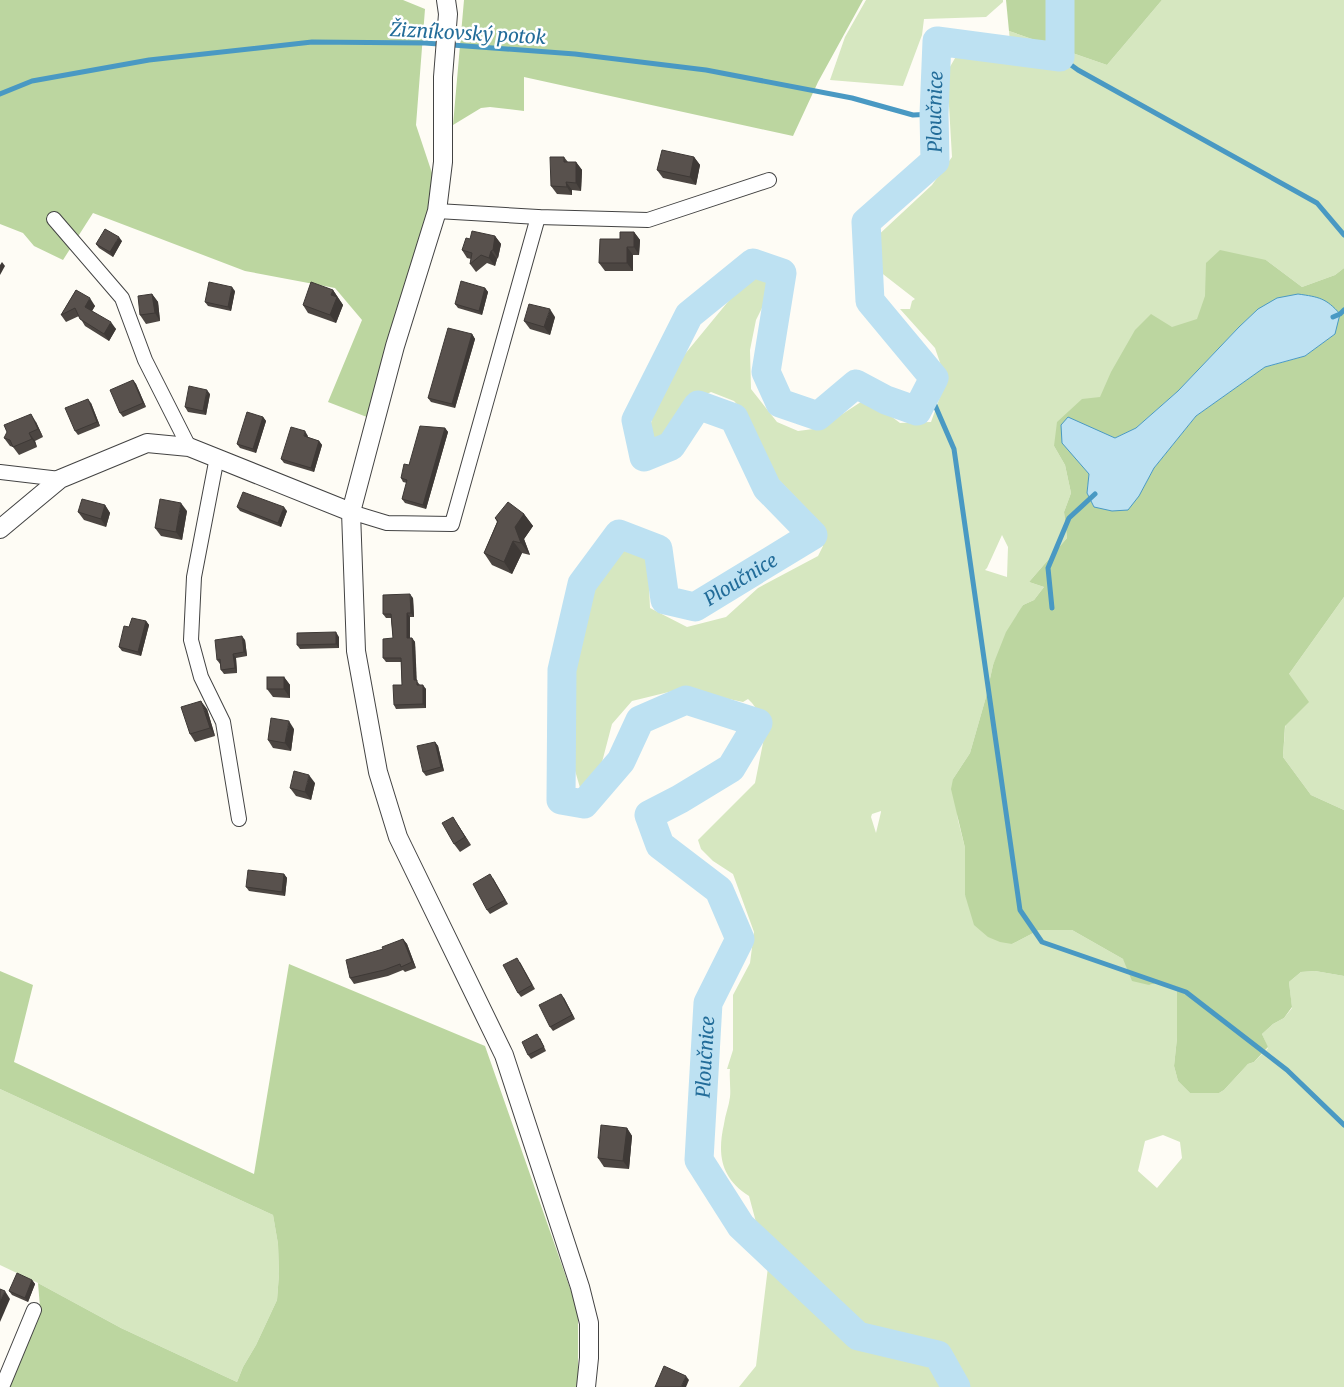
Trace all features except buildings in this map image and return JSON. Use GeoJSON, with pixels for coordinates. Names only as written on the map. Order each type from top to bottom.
{"type":"FeatureCollection","features":[{"type":"Feature","properties":{"kind":"street"},"geometry":{"type":"LineString","coordinates":[[446,0],[448,14],[443,77],[443,162],[437,212],[395,346],[351,512],[356,651],[378,772],[398,837],[504,1055],[580,1287],[589,1323],[589,1358],[586,1387]]}},
{"type":"Feature","properties":{"kind":"street"},"geometry":{"type":"LineString","coordinates":[[437,212],[648,220],[768,180]]}},
{"type":"Feature","properties":{"kind":"street"},"geometry":{"type":"LineString","coordinates":[[0,529],[60,479],[147,443],[189,447],[351,512],[387,523],[452,524],[538,217]]}},
{"type":"Feature","properties":{"kind":"street"},"geometry":{"type":"LineString","coordinates":[[54,220],[122,298],[144,360],[189,447]]}},
{"type":"Feature","properties":{"kind":"street"},"geometry":{"type":"LineString","coordinates":[[216,457],[194,577],[191,640],[201,677],[224,722],[239,820]]}},
{"type":"Feature","properties":{"kind":"street"},"geometry":{"type":"LineString","coordinates":[[0,472],[60,479]]}},
{"type":"Feature","properties":{"kind":"street"},"geometry":{"type":"LineString","coordinates":[[2,1387],[34,1310]]}},
{"type":"Feature","properties":{"kind":"green space"},"geometry":{"type":"Polygon","coordinates":[[[0,0],[403,0],[425,9],[416,125],[437,188],[372,419],[328,402],[362,320],[335,288],[245,271],[93,213],[63,260],[34,246],[23,233],[0,224],[0,0]]]}},
{"type":"Feature","properties":{"kind":"green space"},"geometry":{"type":"Polygon","coordinates":[[[464,0],[863,0],[818,82],[793,136],[524,77],[524,111],[490,107],[481,108],[453,125],[464,0]]]}},
{"type":"Feature","properties":{"kind":"green space"},"geometry":{"type":"Polygon","coordinates":[[[866,0],[1003,0],[1003,2],[986,17],[924,19],[922,35],[903,86],[830,80],[845,37],[866,0]]]}},
{"type":"Feature","properties":{"kind":"green space"},"geometry":{"type":"Polygon","coordinates":[[[1006,0],[1162,0],[1107,65],[1009,31],[1006,0]]]}},
{"type":"Feature","properties":{"kind":"green space"},"geometry":{"type":"Polygon","coordinates":[[[1162,0],[1344,0],[1344,268],[1335,275],[1302,287],[1266,260],[1226,337],[1054,446],[1065,465],[1071,493],[1064,512],[1067,538],[1029,582],[1044,587],[1034,600],[1023,605],[993,665],[970,753],[953,779],[958,820],[965,848],[965,895],[1012,944],[1039,930],[1072,930],[1123,959],[1149,985],[1162,982],[1177,987],[1177,1038],[1174,1066],[1178,1081],[1190,1093],[1219,1093],[1248,1064],[1254,1062],[1268,1048],[1262,1034],[1273,1024],[1284,1018],[1292,1008],[1289,982],[1301,972],[1315,971],[1344,976],[1344,1387],[739,1387],[756,1366],[768,1267],[749,1196],[732,1182],[723,1165],[721,1146],[730,1097],[730,1069],[727,1069],[733,1050],[733,995],[750,963],[754,932],[733,874],[713,861],[701,849],[698,840],[755,783],[767,723],[748,699],[743,702],[681,689],[632,701],[612,724],[601,766],[581,791],[571,757],[577,615],[629,539],[637,541],[648,564],[650,608],[687,627],[726,617],[758,588],[818,556],[823,546],[820,522],[760,461],[744,412],[734,401],[711,392],[690,402],[657,445],[647,438],[662,382],[745,281],[770,274],[776,280],[756,320],[750,350],[751,389],[777,422],[798,431],[821,428],[867,398],[900,423],[931,422],[946,380],[935,348],[900,309],[910,309],[912,301],[915,299],[879,271],[873,240],[932,185],[952,157],[947,72],[958,53],[1003,51],[1011,57],[1009,31],[1107,65],[1162,0]],[[1002,535],[985,570],[1007,577],[1008,547],[1002,535]],[[881,811],[872,814],[871,817],[876,833],[881,811]],[[1163,1135],[1145,1141],[1138,1171],[1157,1188],[1182,1158],[1180,1142],[1163,1135]]]}},
{"type":"Feature","properties":{"kind":"green space"},"geometry":{"type":"Polygon","coordinates":[[[1220,250],[1266,260],[1302,287],[1335,275],[1344,268],[1344,597],[1289,674],[1309,702],[1285,726],[1283,757],[1311,795],[1344,810],[1344,976],[1315,971],[1301,972],[1289,982],[1292,1007],[1284,1018],[1273,1024],[1262,1034],[1268,1047],[1219,1093],[1190,1093],[1178,1081],[1174,1066],[1177,1038],[1177,987],[1162,982],[1149,985],[1132,981],[1123,959],[1072,930],[1039,930],[1012,944],[988,937],[974,925],[965,895],[965,848],[951,789],[953,779],[970,753],[993,665],[1006,632],[1023,605],[1034,600],[1044,587],[1029,582],[1067,538],[1064,512],[1071,493],[1065,465],[1054,446],[1057,422],[1082,399],[1100,397],[1111,372],[1135,330],[1151,314],[1172,327],[1197,319],[1205,296],[1206,263],[1220,250]],[[1258,309],[1178,391],[1136,428],[1115,438],[1089,474],[1087,493],[1094,507],[1139,496],[1154,468],[1196,416],[1265,367],[1305,356],[1335,334],[1258,309]]]}},
{"type":"Feature","properties":{"kind":"green space"},"geometry":{"type":"Polygon","coordinates":[[[1344,597],[1344,810],[1311,795],[1283,757],[1289,674],[1344,597]]]}},
{"type":"Feature","properties":{"kind":"green space"},"geometry":{"type":"Polygon","coordinates":[[[289,964],[485,1046],[578,1311],[578,1379],[576,1387],[8,1387],[40,1307],[38,1283],[121,1328],[237,1382],[277,1300],[279,1274],[278,1244],[273,1215],[0,1089],[0,971],[33,985],[14,1062],[254,1174],[289,964]]]}},
{"type":"Feature","properties":{"kind":"green space"},"geometry":{"type":"Polygon","coordinates":[[[0,1089],[273,1215],[278,1244],[279,1274],[277,1300],[237,1382],[121,1328],[38,1283],[0,1265],[0,1089]]]}},
{"type":"Feature","properties":{"kind":"sand"},"geometry":{"type":"Polygon","coordinates":[[[970,32],[971,46],[944,42],[942,39],[970,32]]]}},
{"type":"Feature","properties":{"kind":"water"},"geometry":{"type":"Polygon","coordinates":[[[1298,294],[1322,299],[1340,314],[1335,334],[1305,356],[1265,367],[1196,416],[1154,468],[1139,496],[1128,510],[1112,511],[1094,507],[1087,493],[1089,474],[1062,443],[1061,425],[1068,417],[1115,438],[1136,428],[1178,391],[1258,309],[1277,298],[1298,294]]]}},
{"type":"Feature","properties":{"kind":"waterway","name":"Ploučnice"},"geometry":{"type":"LineString","coordinates":[[956,1387],[938,1355],[858,1336],[741,1226],[699,1160],[708,1003],[740,939],[719,890],[660,845],[649,815],[680,799],[731,768],[758,723],[686,700],[640,720],[621,761],[584,804],[561,800],[562,670],[582,584],[619,534],[658,549],[665,600],[695,607],[813,535],[767,488],[734,418],[698,405],[671,446],[644,457],[636,420],[689,315],[753,263],[782,273],[766,372],[780,403],[818,416],[856,384],[886,400],[917,411],[934,378],[870,301],[866,222],[935,161],[934,114],[937,41],[1060,57],[1060,0]]}},
{"type":"Feature","properties":{"kind":"waterway","name":"Žizníkovský potok"},"geometry":{"type":"LineString","coordinates":[[0,94],[32,81],[149,60],[312,42],[425,43],[575,54],[706,70],[852,98],[913,115],[934,114]]}},
{"type":"Feature","properties":{"kind":"waterway"},"geometry":{"type":"LineString","coordinates":[[1060,57],[1078,70],[1317,203],[1344,235]]}},
{"type":"Feature","properties":{"kind":"waterway"},"geometry":{"type":"LineString","coordinates":[[1333,317],[1344,310]]}},
{"type":"Feature","properties":{"kind":"waterway"},"geometry":{"type":"LineString","coordinates":[[928,389],[954,449],[1020,910],[1042,942],[1186,992],[1287,1070],[1344,1125]]}},
{"type":"Feature","properties":{"kind":"waterway"},"geometry":{"type":"LineString","coordinates":[[1052,608],[1048,568],[1069,518],[1095,494]]}}]}
